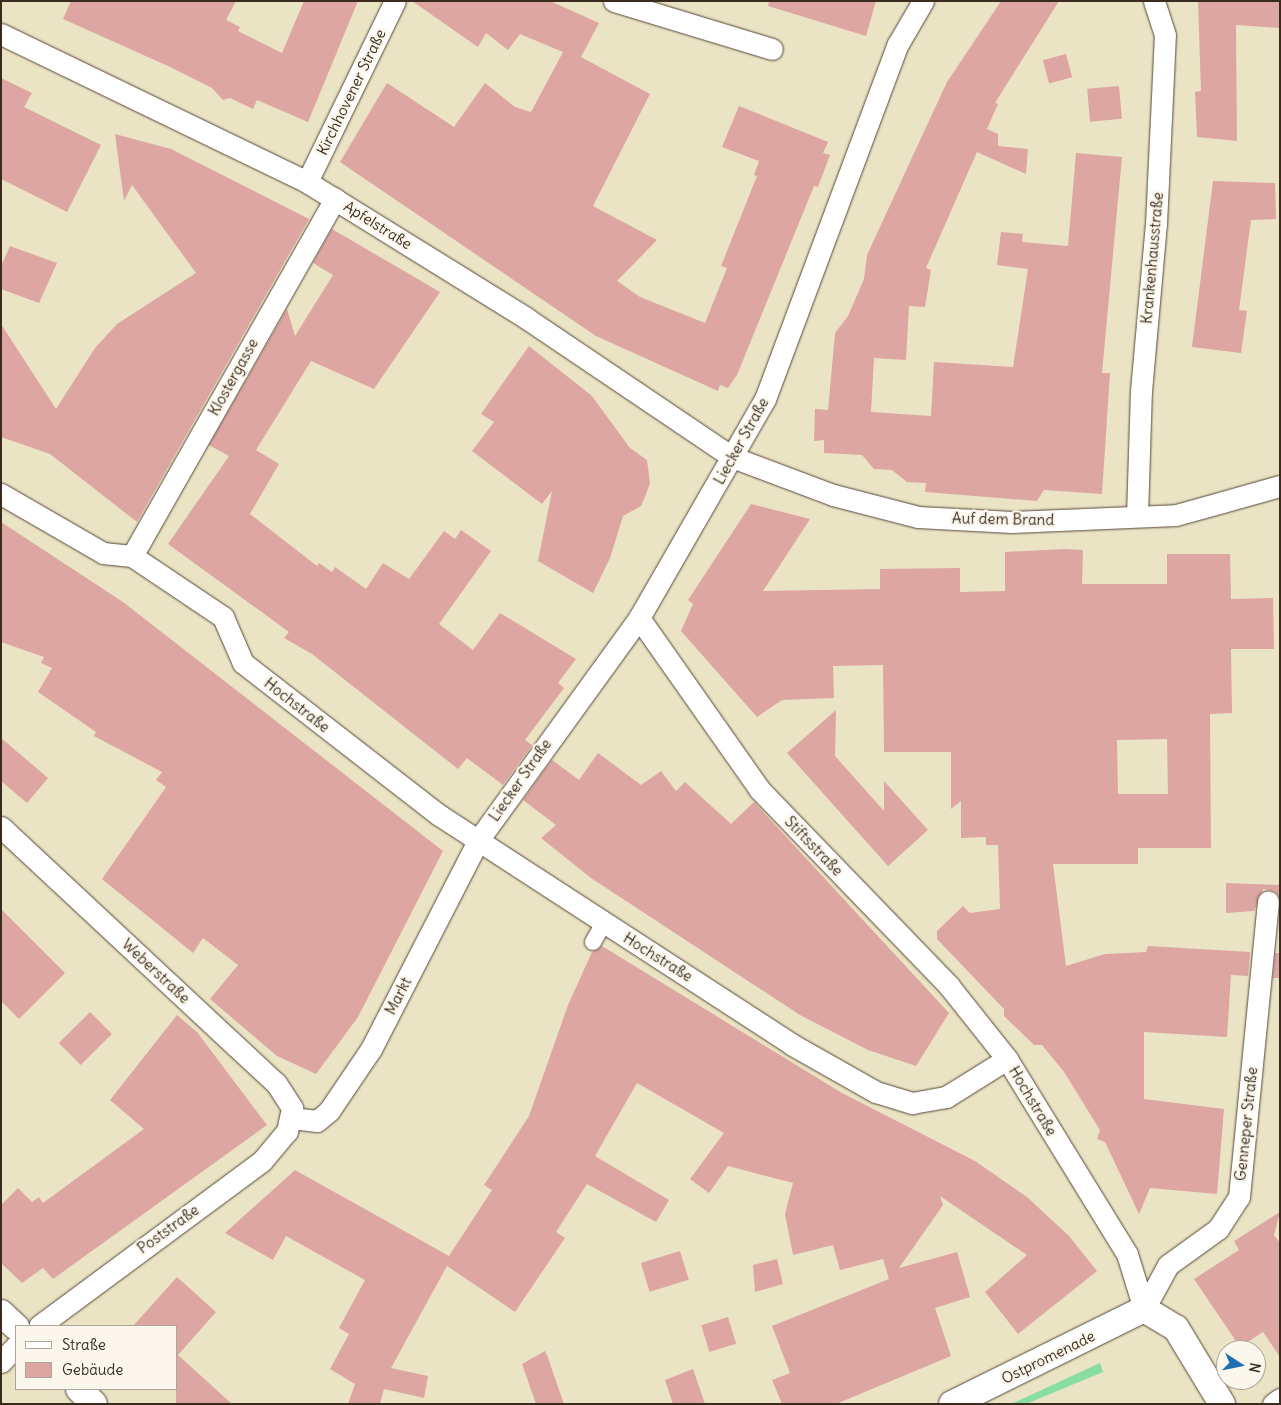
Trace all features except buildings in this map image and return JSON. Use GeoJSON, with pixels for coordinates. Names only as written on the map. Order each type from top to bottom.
{"type":"FeatureCollection","features":[{"type":"Feature","properties":{"kind":"street","name":"Kirchhovener Straße"},"geometry":{"type":"LineString","coordinates":[[307,182],[395,1]]}},
{"type":"Feature","properties":{"kind":"street"},"geometry":{"type":"LineString","coordinates":[[614,1],[772,49]]}},
{"type":"Feature","properties":{"kind":"street","name":"Liecker Straße"},"geometry":{"type":"LineString","coordinates":[[479,839],[639,618],[765,399],[898,44],[923,1]]}},
{"type":"Feature","properties":{"kind":"street","name":"Krankenhausstraße"},"geometry":{"type":"LineString","coordinates":[[1137,516],[1141,391],[1156,224],[1165,35],[1154,1]]}},
{"type":"Feature","properties":{"kind":"street","name":"Apfelstraße"},"geometry":{"type":"LineString","coordinates":[[1,34],[307,182],[526,318],[732,457]]}},
{"type":"Feature","properties":{"kind":"street","name":"Klostergasse"},"geometry":{"type":"LineString","coordinates":[[132,556],[335,199]]}},
{"type":"Feature","properties":{"kind":"street","name":"Auf dem Brand"},"geometry":{"type":"LineString","coordinates":[[732,457],[833,495],[918,517],[1012,522],[1176,515],[1280,486]]}},
{"type":"Feature","properties":{"kind":"street","name":"Hochstraße"},"geometry":{"type":"LineString","coordinates":[[1,494],[103,553],[132,556],[223,617],[243,664],[439,815],[479,839],[604,923],[791,1044],[876,1092],[912,1103],[946,1097],[1007,1059],[1127,1254],[1144,1309]]}},
{"type":"Feature","properties":{"kind":"street","name":"Stiftsstraße"},"geometry":{"type":"LineString","coordinates":[[639,618],[759,789],[949,986],[1007,1059]]}},
{"type":"Feature","properties":{"kind":"street","name":"Weberstraße"},"geometry":{"type":"LineString","coordinates":[[1,827],[276,1083],[289,1098],[291,1122]]}},
{"type":"Feature","properties":{"kind":"street","name":"Markt"},"geometry":{"type":"LineString","coordinates":[[291,1122],[317,1121],[329,1111],[360,1065],[479,839]]}},
{"type":"Feature","properties":{"kind":"street","name":"Genneper Straße"},"geometry":{"type":"LineString","coordinates":[[1144,1309],[1168,1265],[1218,1229],[1239,1197],[1268,901]]}},
{"type":"Feature","properties":{"kind":"street"},"geometry":{"type":"LineString","coordinates":[[593,942],[604,923]]}},
{"type":"Feature","properties":{"kind":"street","name":"Poststraße"},"geometry":{"type":"LineString","coordinates":[[40,1325],[262,1161],[291,1122]]}},
{"type":"Feature","properties":{"kind":"street"},"geometry":{"type":"LineString","coordinates":[[1144,1309],[1176,1328],[1222,1404]]}},
{"type":"Feature","properties":{"kind":"street","name":"Ostpromenade"},"geometry":{"type":"LineString","coordinates":[[952,1404],[1144,1309]]}},
{"type":"Feature","properties":{"kind":"street"},"geometry":{"type":"LineString","coordinates":[[1,1313],[15,1326]]}},
{"type":"Feature","properties":{"kind":"street"},"geometry":{"type":"LineString","coordinates":[[1,1362],[15,1347]]}},
{"type":"Feature","properties":{"kind":"street"},"geometry":{"type":"LineString","coordinates":[[80,1390],[94,1404]]}},
{"type":"Feature","properties":{"kind":"street"},"geometry":{"type":"LineString","coordinates":[[1273,1404],[1280,1400]]}},
{"type":"Feature","properties":{"kind":"green space"},"geometry":{"type":"Polygon","coordinates":[[[1100,1363],[1103,1372],[1026,1404],[1011,1404],[1100,1363]]]}}]}
